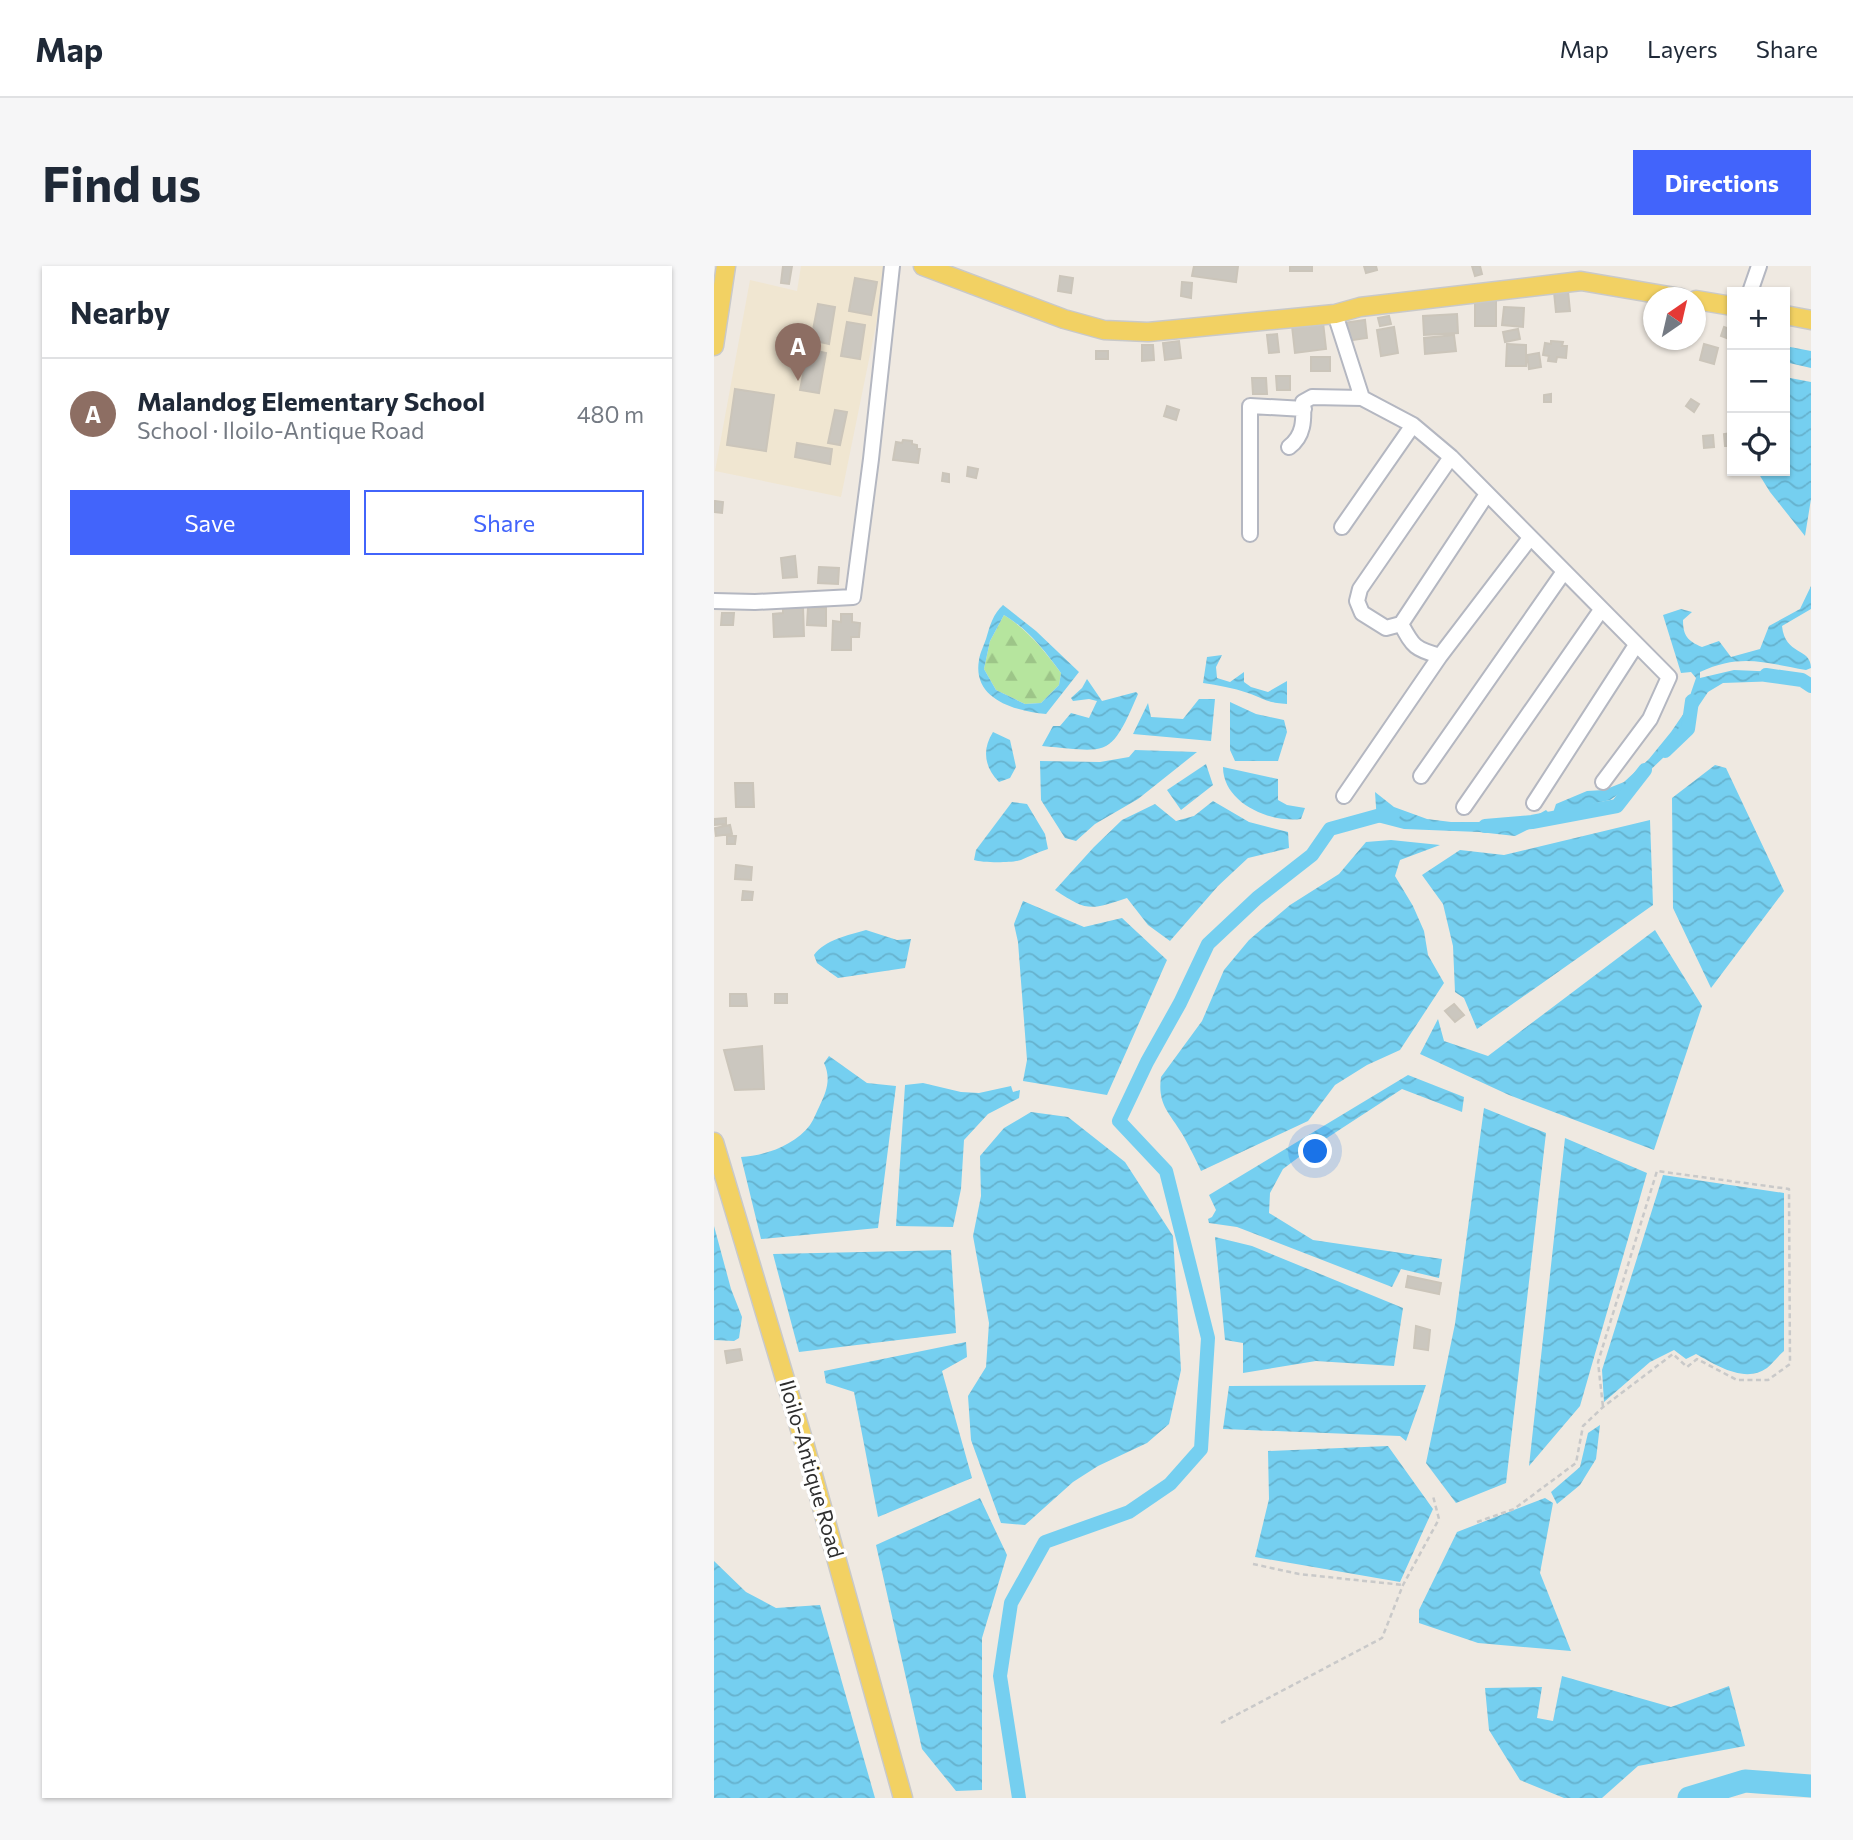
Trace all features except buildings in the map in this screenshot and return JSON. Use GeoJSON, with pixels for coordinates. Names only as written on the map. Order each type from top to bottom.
{"type":"FeatureCollection","features":[{"type":"Feature","properties":{"kind":"main road"},"geometry":{"type":"LineString","coordinates":[[714,346],[726,266]]}},
{"type":"Feature","properties":{"kind":"main road"},"geometry":{"type":"LineString","coordinates":[[923,266],[1064,320],[1104,330],[1148,332],[1335,314],[1360,307],[1581,281],[1643,292]]}},
{"type":"Feature","properties":{"kind":"main road"},"geometry":{"type":"LineString","coordinates":[[1706,302],[1727,305]]}},
{"type":"Feature","properties":{"kind":"main road"},"geometry":{"type":"LineString","coordinates":[[1790,316],[1811,320]]}},
{"type":"Feature","properties":{"kind":"main road","name":"Iloilo-Antique Road"},"geometry":{"type":"LineString","coordinates":[[714,1142],[805,1446],[902,1798]]}},
{"type":"Feature","properties":{"kind":"street"},"geometry":{"type":"LineString","coordinates":[[714,601],[755,602],[853,597],[892,266]]}},
{"type":"Feature","properties":{"kind":"street"},"geometry":{"type":"LineString","coordinates":[[1752,287],[1759,266]]}},
{"type":"Feature","properties":{"kind":"street"},"geometry":{"type":"LineString","coordinates":[[1335,314],[1362,398]]}},
{"type":"Feature","properties":{"kind":"street"},"geometry":{"type":"LineString","coordinates":[[1289,447],[1298,441],[1301,432],[1303,402],[1312,397],[1362,398],[1413,425],[1451,457],[1669,677],[1650,719],[1603,782]]}},
{"type":"Feature","properties":{"kind":"street"},"geometry":{"type":"LineString","coordinates":[[1250,534],[1250,406],[1304,409]]}},
{"type":"Feature","properties":{"kind":"street"},"geometry":{"type":"LineString","coordinates":[[1342,527],[1413,425]]}},
{"type":"Feature","properties":{"kind":"street"},"geometry":{"type":"LineString","coordinates":[[1451,457],[1360,589],[1357,601],[1362,613],[1386,628],[1401,624],[1487,494]]}},
{"type":"Feature","properties":{"kind":"street"},"geometry":{"type":"LineString","coordinates":[[1344,796],[1440,656],[1530,538]]}},
{"type":"Feature","properties":{"kind":"street"},"geometry":{"type":"LineString","coordinates":[[1421,776],[1563,573]]}},
{"type":"Feature","properties":{"kind":"street"},"geometry":{"type":"LineString","coordinates":[[1464,807],[1601,610]]}},
{"type":"Feature","properties":{"kind":"street"},"geometry":{"type":"LineString","coordinates":[[1401,624],[1413,645],[1424,652],[1440,656]]}},
{"type":"Feature","properties":{"kind":"street"},"geometry":{"type":"LineString","coordinates":[[1534,803],[1636,645]]}},
{"type":"Feature","properties":{"kind":"path"},"geometry":{"type":"LineString","coordinates":[[1477,1522],[1514,1509],[1576,1463],[1583,1426],[1603,1407],[1673,1354],[1686,1367],[1697,1359],[1737,1380],[1768,1380],[1790,1364],[1789,1189],[1657,1171],[1598,1362],[1603,1407]]}},
{"type":"Feature","properties":{"kind":"path"},"geometry":{"type":"LineString","coordinates":[[1221,1723],[1382,1638],[1403,1585],[1439,1519],[1433,1496]]}},
{"type":"Feature","properties":{"kind":"path"},"geometry":{"type":"LineString","coordinates":[[1252,1564],[1299,1574],[1403,1585]]}},
{"type":"Feature","properties":{"kind":"shaded area"},"geometry":{"type":"Polygon","coordinates":[[[801,266],[888,266],[841,497],[715,471],[750,280],[797,291],[801,266]]]}},
{"type":"Feature","properties":{"kind":"green space"},"geometry":{"type":"Polygon","coordinates":[[[1004,615],[1035,641],[1061,673],[1059,685],[1041,703],[1025,704],[996,690],[984,669],[990,641],[1004,615]]]}},
{"type":"Feature","properties":{"kind":"water"},"geometry":{"type":"Polygon","coordinates":[[[1790,347],[1811,351],[1811,368],[1790,363],[1790,347]]]}},
{"type":"Feature","properties":{"kind":"water"},"geometry":{"type":"Polygon","coordinates":[[[1790,378],[1811,382],[1811,499],[1805,536],[1760,476],[1790,476],[1790,378]]]}},
{"type":"Feature","properties":{"kind":"water"},"geometry":{"type":"Polygon","coordinates":[[[1811,586],[1811,609],[1782,626],[1788,642],[1807,657],[1811,668],[1806,670],[1741,661],[1700,672],[1700,678],[1734,670],[1781,672],[1784,677],[1781,681],[1723,683],[1708,692],[1665,756],[1642,778],[1610,800],[1553,813],[1556,804],[1587,791],[1604,790],[1624,782],[1649,759],[1684,713],[1696,678],[1691,672],[1681,673],[1663,615],[1681,609],[1692,612],[1683,620],[1687,637],[1702,647],[1719,641],[1731,657],[1760,649],[1769,626],[1800,609],[1811,586]]]}},
{"type":"Feature","properties":{"kind":"water"},"geometry":{"type":"Polygon","coordinates":[[[1003,605],[1036,631],[1079,672],[1046,714],[1009,706],[989,693],[982,684],[979,673],[980,657],[992,620],[1003,605]],[[1004,615],[990,641],[984,669],[996,690],[1025,704],[1041,703],[1059,685],[1061,673],[1036,641],[1004,615]]]}},
{"type":"Feature","properties":{"kind":"water"},"geometry":{"type":"Polygon","coordinates":[[[1222,655],[1216,667],[1217,678],[1230,682],[1244,672],[1244,682],[1268,692],[1287,681],[1287,704],[1270,702],[1237,690],[1203,683],[1207,657],[1222,655]]]}},
{"type":"Feature","properties":{"kind":"water"},"geometry":{"type":"Polygon","coordinates":[[[1087,679],[1102,701],[1136,692],[1138,694],[1121,730],[1105,747],[1081,750],[1042,746],[1053,726],[1060,726],[1071,713],[1089,718],[1097,701],[1073,701],[1071,698],[1087,679]]]}},
{"type":"Feature","properties":{"kind":"water"},"geometry":{"type":"Polygon","coordinates":[[[1199,699],[1215,699],[1211,741],[1133,734],[1148,703],[1151,717],[1183,719],[1199,699]]]}},
{"type":"Feature","properties":{"kind":"water"},"geometry":{"type":"Polygon","coordinates":[[[1230,702],[1256,714],[1284,720],[1287,732],[1278,761],[1235,761],[1230,750],[1230,702]]]}},
{"type":"Feature","properties":{"kind":"water"},"geometry":{"type":"Polygon","coordinates":[[[993,732],[1010,740],[1016,767],[1010,778],[999,782],[990,770],[986,758],[987,745],[993,732]]]}},
{"type":"Feature","properties":{"kind":"water"},"geometry":{"type":"Polygon","coordinates":[[[1135,750],[1197,752],[1138,799],[1095,824],[1076,841],[1065,838],[1041,800],[1040,761],[1100,762],[1129,757],[1135,750]]]}},
{"type":"Feature","properties":{"kind":"water"},"geometry":{"type":"Polygon","coordinates":[[[1206,764],[1213,785],[1181,810],[1167,790],[1206,764]]]}},
{"type":"Feature","properties":{"kind":"water"},"geometry":{"type":"Polygon","coordinates":[[[1715,765],[1726,768],[1784,891],[1711,988],[1673,908],[1672,798],[1715,765]]]}},
{"type":"Feature","properties":{"kind":"water"},"geometry":{"type":"Polygon","coordinates":[[[1223,767],[1278,779],[1278,800],[1287,805],[1305,808],[1301,819],[1276,818],[1250,808],[1231,791],[1225,780],[1223,767]]]}},
{"type":"Feature","properties":{"kind":"water"},"geometry":{"type":"Polygon","coordinates":[[[1375,792],[1394,807],[1427,819],[1516,827],[1546,810],[1553,817],[1515,836],[1404,829],[1377,822],[1375,792]]]}},
{"type":"Feature","properties":{"kind":"water"},"geometry":{"type":"Polygon","coordinates":[[[1213,801],[1249,822],[1288,832],[1289,848],[1248,858],[1218,886],[1170,941],[1148,925],[1127,898],[1090,907],[1055,890],[1122,820],[1155,804],[1176,821],[1194,816],[1213,801]]]}},
{"type":"Feature","properties":{"kind":"water"},"geometry":{"type":"Polygon","coordinates":[[[1012,802],[1027,804],[1045,834],[1048,849],[1017,861],[974,860],[976,850],[1012,802]]]}},
{"type":"Feature","properties":{"kind":"water"},"geometry":{"type":"Polygon","coordinates":[[[1650,820],[1653,905],[1477,1029],[1464,998],[1455,992],[1453,946],[1443,904],[1422,875],[1460,850],[1504,855],[1650,820]]]}},
{"type":"Feature","properties":{"kind":"water"},"geometry":{"type":"Polygon","coordinates":[[[1391,840],[1440,845],[1400,860],[1395,876],[1413,906],[1424,931],[1428,955],[1444,983],[1400,1050],[1367,1065],[1335,1085],[1308,1121],[1201,1171],[1163,1103],[1161,1077],[1202,1021],[1224,970],[1249,940],[1290,905],[1339,874],[1366,842],[1391,840]]]}},
{"type":"Feature","properties":{"kind":"water"},"geometry":{"type":"Polygon","coordinates":[[[1023,901],[1084,927],[1122,918],[1167,960],[1107,1095],[1023,1081],[1027,1060],[1018,942],[1014,924],[1023,901]]]}},
{"type":"Feature","properties":{"kind":"water"},"geometry":{"type":"Polygon","coordinates":[[[866,930],[897,940],[911,939],[905,968],[838,978],[817,963],[814,955],[824,945],[866,930]]]}},
{"type":"Feature","properties":{"kind":"water"},"geometry":{"type":"Polygon","coordinates":[[[1655,930],[1702,1006],[1654,1150],[1509,1095],[1420,1054],[1438,1019],[1444,1041],[1488,1056],[1655,930]]]}},
{"type":"Feature","properties":{"kind":"water"},"geometry":{"type":"Polygon","coordinates":[[[829,1056],[867,1083],[896,1086],[878,1228],[761,1239],[741,1157],[779,1148],[804,1132],[826,1090],[828,1079],[824,1063],[829,1056]]]}},
{"type":"Feature","properties":{"kind":"water"},"geometry":{"type":"Polygon","coordinates":[[[1408,1075],[1464,1097],[1462,1112],[1402,1089],[1283,1169],[1270,1193],[1269,1213],[1313,1240],[1442,1259],[1439,1278],[1401,1269],[1392,1287],[1237,1227],[1209,1223],[1208,1219],[1216,1210],[1209,1195],[1408,1075]]]}},
{"type":"Feature","properties":{"kind":"water"},"geometry":{"type":"Polygon","coordinates":[[[923,1083],[961,1092],[979,1093],[1011,1086],[1013,1092],[1020,1090],[1019,1098],[988,1114],[964,1140],[961,1189],[953,1227],[896,1226],[905,1085],[923,1083]]]}},
{"type":"Feature","properties":{"kind":"water"},"geometry":{"type":"Polygon","coordinates":[[[1484,1108],[1546,1133],[1506,1483],[1456,1503],[1426,1463],[1455,1324],[1484,1108]]]}},
{"type":"Feature","properties":{"kind":"water"},"geometry":{"type":"Polygon","coordinates":[[[1031,1112],[1068,1117],[1125,1162],[1173,1236],[1181,1370],[1169,1424],[1147,1443],[1098,1466],[1073,1482],[1025,1525],[1001,1523],[971,1440],[968,1396],[986,1367],[989,1323],[973,1236],[981,1196],[980,1156],[1004,1128],[1031,1112]]]}},
{"type":"Feature","properties":{"kind":"water"},"geometry":{"type":"Polygon","coordinates":[[[1565,1138],[1647,1173],[1580,1406],[1529,1466],[1565,1138]]]}},
{"type":"Feature","properties":{"kind":"water"},"geometry":{"type":"Polygon","coordinates":[[[1663,1175],[1784,1193],[1784,1351],[1767,1368],[1740,1374],[1696,1354],[1686,1359],[1674,1350],[1650,1362],[1604,1402],[1602,1370],[1663,1175]]]}},
{"type":"Feature","properties":{"kind":"water"},"geometry":{"type":"Polygon","coordinates":[[[714,1226],[731,1289],[742,1317],[739,1338],[734,1341],[714,1340],[714,1226]]]}},
{"type":"Feature","properties":{"kind":"water"},"geometry":{"type":"Polygon","coordinates":[[[1215,1237],[1252,1246],[1403,1308],[1394,1366],[1316,1361],[1243,1373],[1243,1343],[1225,1340],[1215,1237]]]}},
{"type":"Feature","properties":{"kind":"water"},"geometry":{"type":"Polygon","coordinates":[[[951,1250],[956,1333],[799,1352],[773,1254],[951,1250]]]}},
{"type":"Feature","properties":{"kind":"water"},"geometry":{"type":"Polygon","coordinates":[[[966,1342],[967,1357],[942,1371],[972,1478],[878,1517],[854,1392],[826,1383],[824,1371],[966,1342]]]}},
{"type":"Feature","properties":{"kind":"water"},"geometry":{"type":"Polygon","coordinates":[[[1426,1385],[1406,1441],[1400,1436],[1223,1429],[1229,1386],[1426,1385]]]}},
{"type":"Feature","properties":{"kind":"water"},"geometry":{"type":"Polygon","coordinates":[[[1600,1425],[1596,1459],[1580,1485],[1557,1504],[1551,1492],[1580,1467],[1588,1433],[1600,1425]]]}},
{"type":"Feature","properties":{"kind":"water"},"geometry":{"type":"Polygon","coordinates":[[[1388,1446],[1433,1509],[1400,1582],[1255,1557],[1269,1499],[1268,1451],[1388,1446]]]}},
{"type":"Feature","properties":{"kind":"water"},"geometry":{"type":"Polygon","coordinates":[[[980,1498],[1007,1555],[982,1638],[982,1790],[956,1791],[922,1749],[876,1545],[980,1498]]]}},
{"type":"Feature","properties":{"kind":"water"},"geometry":{"type":"Polygon","coordinates":[[[1545,1498],[1553,1503],[1540,1573],[1571,1651],[1478,1643],[1419,1623],[1419,1610],[1457,1532],[1545,1498]]]}},
{"type":"Feature","properties":{"kind":"water"},"geometry":{"type":"Polygon","coordinates":[[[714,1561],[746,1592],[776,1608],[820,1605],[875,1798],[714,1798],[714,1561]]]}},
{"type":"Feature","properties":{"kind":"water"},"geometry":{"type":"Polygon","coordinates":[[[1562,1676],[1671,1707],[1729,1686],[1745,1746],[1638,1766],[1602,1798],[1564,1798],[1520,1780],[1489,1730],[1485,1688],[1542,1687],[1537,1718],[1553,1721],[1562,1676]]]}},
{"type":"Feature","properties":{"kind":"waterway"},"geometry":{"type":"LineString","coordinates":[[1766,675],[1802,680],[1811,686]]}},
{"type":"Feature","properties":{"kind":"waterway"},"geometry":{"type":"LineString","coordinates":[[1665,751],[1688,729],[1692,701]]}},
{"type":"Feature","properties":{"kind":"waterway"},"geometry":{"type":"LineString","coordinates":[[1485,826],[1532,822],[1617,806],[1645,770]]}},
{"type":"Feature","properties":{"kind":"waterway"},"geometry":{"type":"LineString","coordinates":[[1019,1798],[1000,1676],[1011,1603],[1045,1542],[1129,1512],[1170,1484],[1201,1449],[1208,1338],[1166,1171],[1119,1121],[1208,944],[1257,898],[1312,855],[1330,829],[1388,813],[1393,815]]}},
{"type":"Feature","properties":{"kind":"waterway"},"geometry":{"type":"LineString","coordinates":[[1689,1798],[1745,1781],[1811,1786]]}},
{"type":"Feature","properties":{"kind":"place","name":"Malandog Elementary School"},"geometry":{"type":"Point","coordinates":[798,381]}}]}
